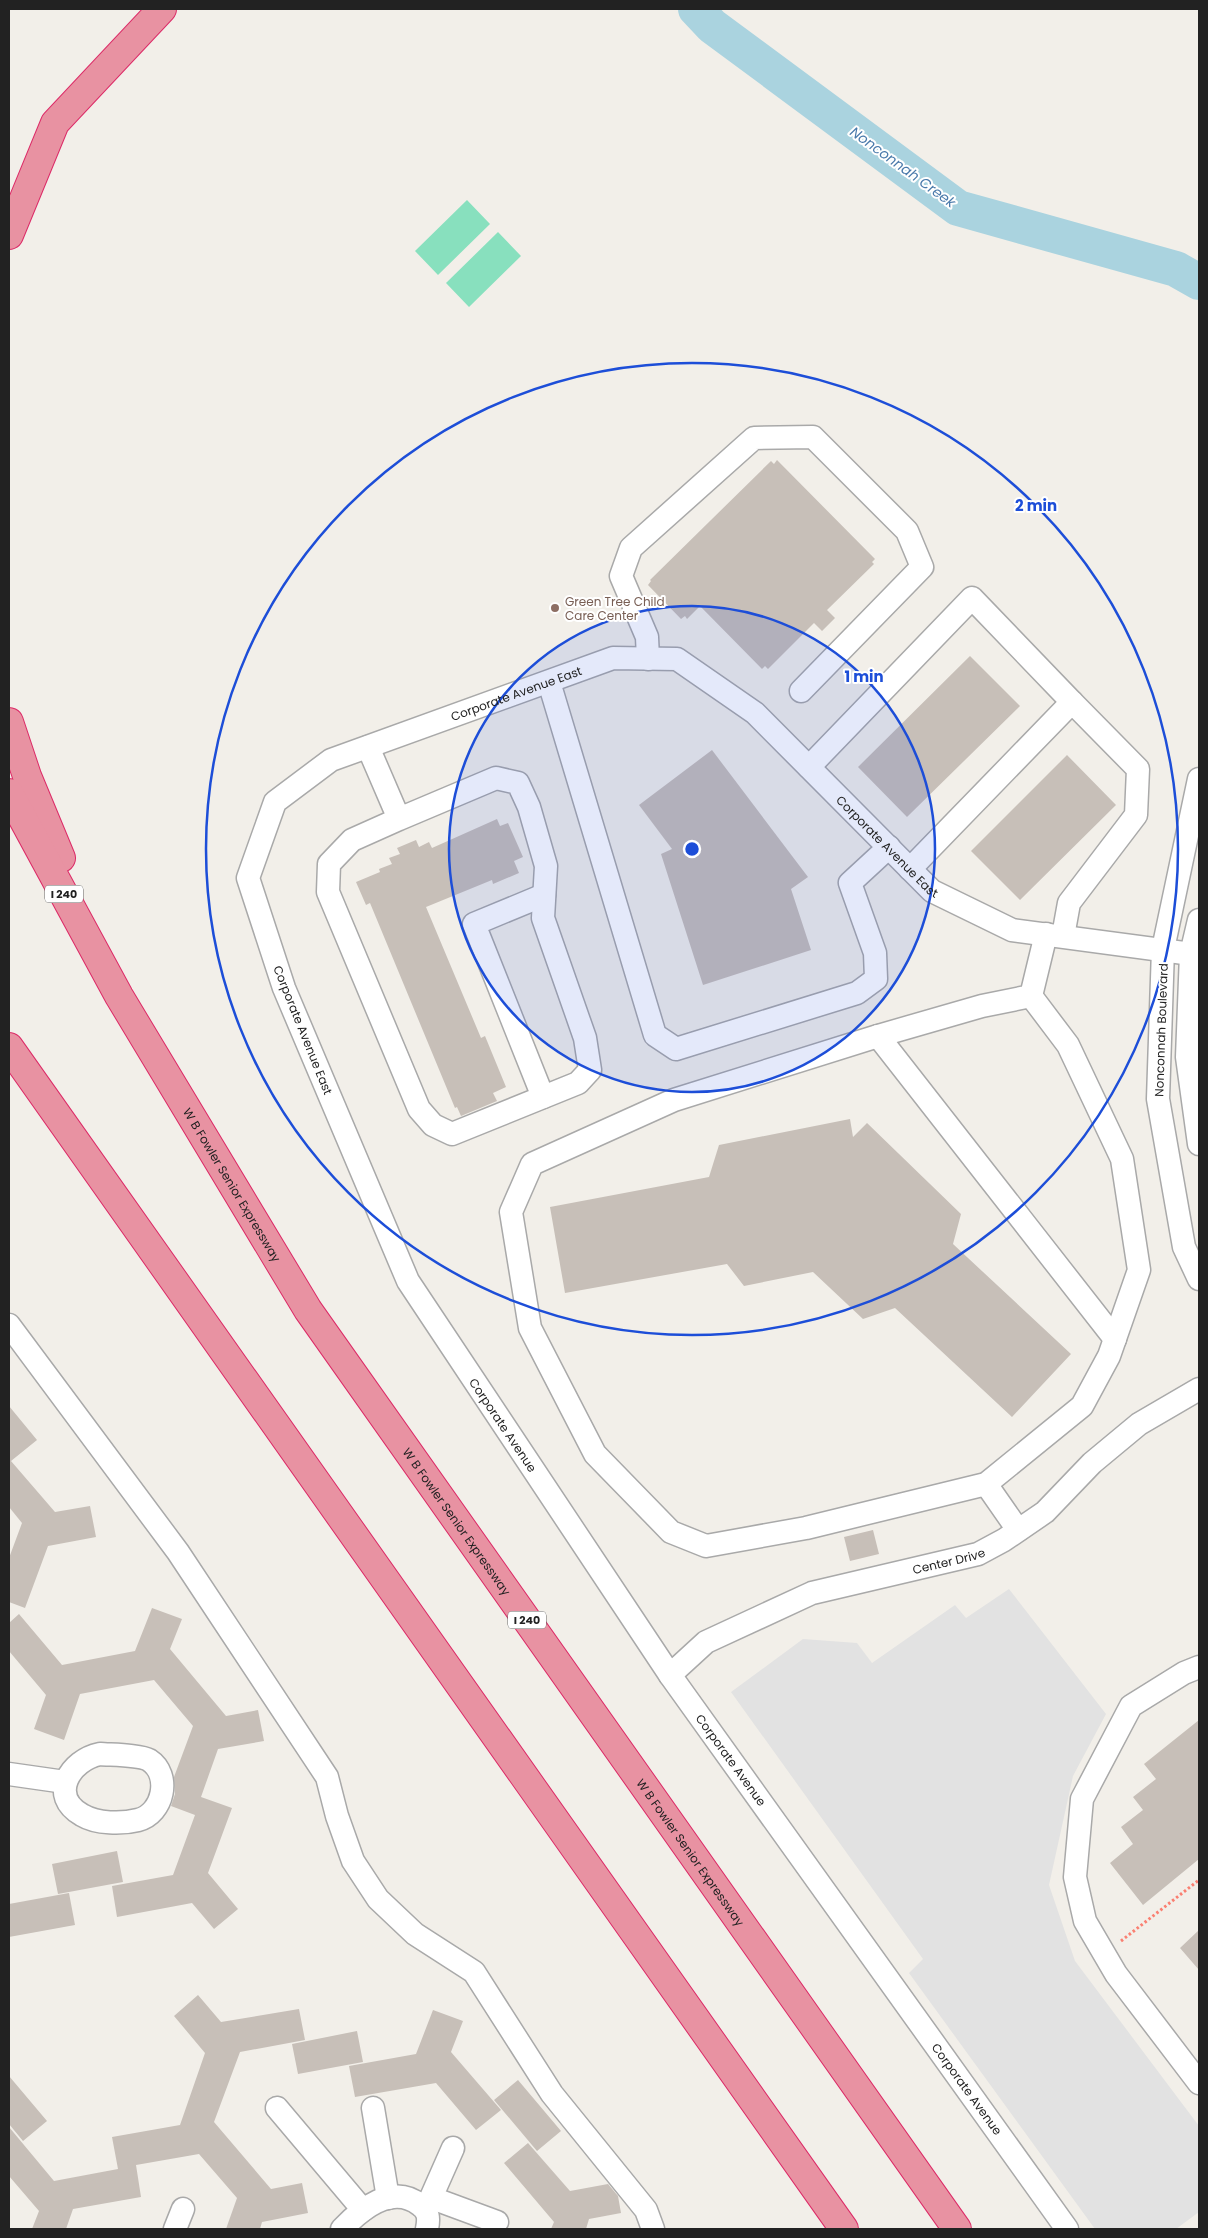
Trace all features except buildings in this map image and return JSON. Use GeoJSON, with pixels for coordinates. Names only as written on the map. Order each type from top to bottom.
{"type":"FeatureCollection","features":[{"type":"Feature","properties":{"kind":"highway"},"geometry":{"type":"LineString","coordinates":[[9,236],[55,123],[162,9]]}},
{"type":"Feature","properties":{"kind":"highway"},"geometry":{"type":"LineString","coordinates":[[9,722],[27,776],[119,996]]}},
{"type":"Feature","properties":{"kind":"highway","name":"I 240"},"geometry":{"type":"LineString","coordinates":[[9,793],[119,996]]}},
{"type":"Feature","properties":{"kind":"highway","name":"W B Fowler Senior Expressway"},"geometry":{"type":"LineString","coordinates":[[119,996],[308,1310],[957,2229]]}},
{"type":"Feature","properties":{"kind":"highway"},"geometry":{"type":"LineString","coordinates":[[9,1047],[844,2229]]}},
{"type":"Feature","properties":{"kind":"street"},"geometry":{"type":"LineString","coordinates":[[648,659],[647,638],[621,576],[631,548],[754,438],[812,437],[907,531],[922,567],[801,691]]}},
{"type":"Feature","properties":{"kind":"street"},"geometry":{"type":"LineString","coordinates":[[809,767],[972,598],[1138,769],[1136,815],[1068,903],[1031,996]]}},
{"type":"Feature","properties":{"kind":"street","name":"Corporate Avenue East"},"geometry":{"type":"LineString","coordinates":[[408,1281],[284,988],[248,878],[275,802],[331,760],[613,658],[677,659],[755,713],[932,891],[1012,930],[1195,955]]}},
{"type":"Feature","properties":{"kind":"street"},"geometry":{"type":"LineString","coordinates":[[549,682],[655,1035],[676,1049],[857,994],[876,979],[874,954],[850,883],[889,848]]}},
{"type":"Feature","properties":{"kind":"street"},"geometry":{"type":"LineString","coordinates":[[910,869],[1072,702]]}},
{"type":"Feature","properties":{"kind":"street"},"geometry":{"type":"LineString","coordinates":[[368,747],[399,819]]}},
{"type":"Feature","properties":{"kind":"street"},"geometry":{"type":"LineString","coordinates":[[496,778],[518,783],[530,807],[546,866],[544,895],[543,918],[585,1038],[590,1070],[578,1083],[452,1134],[433,1125],[419,1109],[328,892],[329,864],[352,840],[496,778]]}},
{"type":"Feature","properties":{"kind":"street","name":"Nonconnah Boulevard"},"geometry":{"type":"LineString","coordinates":[[1199,779],[1163,950],[1158,1099],[1184,1247],[1199,1279]]}},
{"type":"Feature","properties":{"kind":"street"},"geometry":{"type":"LineString","coordinates":[[543,1097],[474,924],[544,895]]}},
{"type":"Feature","properties":{"kind":"street"},"geometry":{"type":"LineString","coordinates":[[1199,920],[1187,1057],[1199,1144]]}},
{"type":"Feature","properties":{"kind":"street"},"geometry":{"type":"LineString","coordinates":[[1031,996],[1068,1045],[1122,1158],[1139,1270],[1109,1356],[1082,1406],[986,1484],[806,1528],[706,1546],[671,1532],[595,1454],[530,1328],[511,1212],[532,1164],[674,1100],[878,1036],[982,1006],[1031,996]]}},
{"type":"Feature","properties":{"kind":"street"},"geometry":{"type":"LineString","coordinates":[[878,1036],[1115,1339]]}},
{"type":"Feature","properties":{"kind":"street","name":"Corporate Avenue"},"geometry":{"type":"LineString","coordinates":[[408,1281],[670,1675],[1067,2229]]}},
{"type":"Feature","properties":{"kind":"street"},"geometry":{"type":"LineString","coordinates":[[9,1325],[178,1552],[327,1777],[337,1816],[353,1861],[378,1899],[415,1934],[474,1972],[552,2094],[646,2210],[653,2229]]}},
{"type":"Feature","properties":{"kind":"street","name":"Center Drive"},"geometry":{"type":"LineString","coordinates":[[670,1675],[706,1642],[812,1593],[978,1554],[1045,1512],[1092,1463],[1140,1424],[1199,1389]]}},
{"type":"Feature","properties":{"kind":"street"},"geometry":{"type":"LineString","coordinates":[[986,1484],[1018,1530]]}},
{"type":"Feature","properties":{"kind":"street"},"geometry":{"type":"LineString","coordinates":[[1199,1667],[1184,1673],[1131,1706],[1082,1800],[1075,1876],[1085,1921],[1104,1954],[1116,1974],[1199,2083]]}},
{"type":"Feature","properties":{"kind":"street"},"geometry":{"type":"LineString","coordinates":[[9,1774],[65,1782]]}},
{"type":"Feature","properties":{"kind":"street"},"geometry":{"type":"LineString","coordinates":[[277,2108],[363,2210]]}},
{"type":"Feature","properties":{"kind":"street"},"geometry":{"type":"LineString","coordinates":[[373,2108],[388,2198]]}},
{"type":"Feature","properties":{"kind":"street"},"geometry":{"type":"LineString","coordinates":[[428,2212],[453,2148]]}},
{"type":"Feature","properties":{"kind":"street"},"geometry":{"type":"LineString","coordinates":[[342,2229],[363,2210],[388,2198],[414,2200],[428,2212],[497,2222]]}},
{"type":"Feature","properties":{"kind":"path"},"geometry":{"type":"LineString","coordinates":[[1104,1954],[1199,1880]]}},
{"type":"Feature","properties":{"kind":"green space"},"geometry":{"type":"Polygon","coordinates":[[[467,200],[490,224],[438,275],[415,251],[467,200]]]}},
{"type":"Feature","properties":{"kind":"green space"},"geometry":{"type":"Polygon","coordinates":[[[498,232],[521,256],[469,307],[446,283],[498,232]]]}},
{"type":"Feature","properties":{"kind":"shaded area"},"geometry":{"type":"Polygon","coordinates":[[[1009,1589],[1106,1714],[1073,1776],[1049,1885],[1075,1961],[1199,2126],[1199,2212],[1176,2229],[1095,2229],[909,1973],[923,1959],[731,1692],[803,1639],[857,1643],[872,1663],[955,1605],[966,1618],[1009,1589]]]}},
{"type":"Feature","properties":{"kind":"waterway","name":"Nonconnah Creek"},"geometry":{"type":"LineString","coordinates":[[696,9],[712,26],[958,208],[1176,269],[1199,282]]}},
{"type":"Feature","properties":{"kind":"place","name":"Green Tree Child Care Center"},"geometry":{"type":"Point","coordinates":[555,608]}}]}
